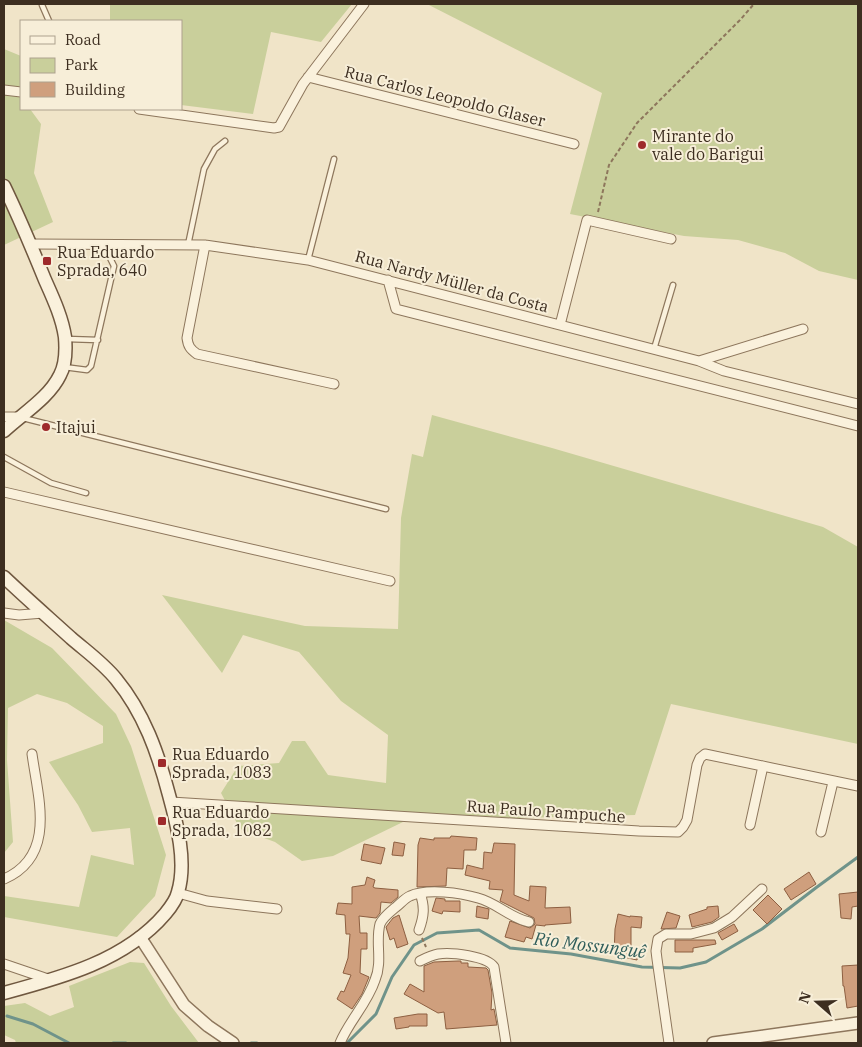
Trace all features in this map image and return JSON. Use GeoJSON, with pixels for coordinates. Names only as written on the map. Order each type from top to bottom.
{"type":"FeatureCollection","features":[{"type":"Feature","properties":{"kind":"main road"},"geometry":{"type":"LineString","coordinates":[[4,186],[57,309],[66,349],[63,367],[54,385],[4,431]]}},
{"type":"Feature","properties":{"kind":"main road"},"geometry":{"type":"LineString","coordinates":[[4,993],[51,980],[102,960],[140,937],[159,921],[174,902],[180,882],[180,854],[171,802],[163,773],[147,728],[127,693],[101,664],[5,580]]}},
{"type":"Feature","properties":{"kind":"street"},"geometry":{"type":"LineString","coordinates":[[147,110],[274,128],[279,127],[308,77],[364,4]]}},
{"type":"Feature","properties":{"kind":"street","name":"Rua Carlos Leopoldo Glaser"},"geometry":{"type":"LineString","coordinates":[[308,77],[574,144]]}},
{"type":"Feature","properties":{"kind":"street"},"geometry":{"type":"LineString","coordinates":[[4,90],[20,92]]}},
{"type":"Feature","properties":{"kind":"street"},"geometry":{"type":"LineString","coordinates":[[560,325],[587,220],[671,239]]}},
{"type":"Feature","properties":{"kind":"street","name":"Rua Nardy Müller da Costa"},"geometry":{"type":"LineString","coordinates":[[30,244],[205,245],[308,260],[654,349],[724,370],[858,404]]}},
{"type":"Feature","properties":{"kind":"street"},"geometry":{"type":"LineString","coordinates":[[205,245],[188,338],[188,345],[191,350],[197,354],[334,384]]}},
{"type":"Feature","properties":{"kind":"street"},"geometry":{"type":"LineString","coordinates":[[388,280],[396,309],[858,426]]}},
{"type":"Feature","properties":{"kind":"street"},"geometry":{"type":"LineString","coordinates":[[699,361],[803,329]]}},
{"type":"Feature","properties":{"kind":"street"},"geometry":{"type":"LineString","coordinates":[[4,417],[19,417]]}},
{"type":"Feature","properties":{"kind":"street"},"geometry":{"type":"LineString","coordinates":[[4,492],[390,581]]}},
{"type":"Feature","properties":{"kind":"street"},"geometry":{"type":"LineString","coordinates":[[4,613],[42,612]]}},
{"type":"Feature","properties":{"kind":"street"},"geometry":{"type":"LineString","coordinates":[[4,879],[23,866],[32,855],[38,843],[41,816],[32,754]]}},
{"type":"Feature","properties":{"kind":"street","name":"Rua Paulo Pampuche"},"geometry":{"type":"LineString","coordinates":[[171,802],[678,832],[686,820],[700,758],[705,754],[858,786]]}},
{"type":"Feature","properties":{"kind":"street"},"geometry":{"type":"LineString","coordinates":[[750,824],[764,766]]}},
{"type":"Feature","properties":{"kind":"street"},"geometry":{"type":"LineString","coordinates":[[821,832],[833,782]]}},
{"type":"Feature","properties":{"kind":"street"},"geometry":{"type":"LineString","coordinates":[[668,1043],[657,959],[658,939],[662,936],[691,934],[714,928],[732,917],[762,889]]}},
{"type":"Feature","properties":{"kind":"street"},"geometry":{"type":"LineString","coordinates":[[178,893],[207,900],[277,910]]}},
{"type":"Feature","properties":{"kind":"street"},"geometry":{"type":"LineString","coordinates":[[419,930],[425,912],[420,893]]}},
{"type":"Feature","properties":{"kind":"street"},"geometry":{"type":"LineString","coordinates":[[341,1041],[363,1006],[376,980],[380,962],[381,922],[385,916],[410,896],[420,893],[449,893],[478,898],[492,902],[518,920],[529,922]]}},
{"type":"Feature","properties":{"kind":"street"},"geometry":{"type":"LineString","coordinates":[[140,937],[184,1006],[208,1026],[234,1043]]}},
{"type":"Feature","properties":{"kind":"street"},"geometry":{"type":"LineString","coordinates":[[420,961],[439,954],[464,955],[488,962],[494,968],[506,1043]]}},
{"type":"Feature","properties":{"kind":"street"},"geometry":{"type":"LineString","coordinates":[[4,964],[51,980]]}},
{"type":"Feature","properties":{"kind":"street"},"geometry":{"type":"LineString","coordinates":[[713,1043],[858,1023]]}},
{"type":"Feature","properties":{"kind":"lane"},"geometry":{"type":"LineString","coordinates":[[42,5],[49,20]]}},
{"type":"Feature","properties":{"kind":"lane"},"geometry":{"type":"LineString","coordinates":[[188,245],[204,169],[215,149],[226,141]]}},
{"type":"Feature","properties":{"kind":"lane"},"geometry":{"type":"LineString","coordinates":[[308,260],[334,159]]}},
{"type":"Feature","properties":{"kind":"lane"},"geometry":{"type":"LineString","coordinates":[[63,367],[87,370],[91,366],[98,340],[114,266],[108,256],[96,244]]}},
{"type":"Feature","properties":{"kind":"lane"},"geometry":{"type":"LineString","coordinates":[[654,349],[673,284]]}},
{"type":"Feature","properties":{"kind":"lane"},"geometry":{"type":"LineString","coordinates":[[65,338],[98,340]]}},
{"type":"Feature","properties":{"kind":"lane"},"geometry":{"type":"LineString","coordinates":[[19,417],[386,508]]}},
{"type":"Feature","properties":{"kind":"lane"},"geometry":{"type":"LineString","coordinates":[[4,457],[51,484],[86,493]]}},
{"type":"Feature","properties":{"kind":"path"},"geometry":{"type":"LineString","coordinates":[[596,222],[609,165],[637,123],[754,4]]}},
{"type":"Feature","properties":{"kind":"path"},"geometry":{"type":"LineString","coordinates":[[419,930],[429,957]]}},
{"type":"Feature","properties":{"kind":"green space"},"geometry":{"type":"Polygon","coordinates":[[[110,4],[352,4],[321,42],[271,32],[253,114],[182,105],[182,20],[110,20],[110,4]]]}},
{"type":"Feature","properties":{"kind":"green space"},"geometry":{"type":"Polygon","coordinates":[[[427,4],[858,4],[858,280],[819,271],[785,253],[738,240],[684,236],[570,214],[602,93],[427,4]]]}},
{"type":"Feature","properties":{"kind":"green space"},"geometry":{"type":"Polygon","coordinates":[[[4,49],[20,56],[20,110],[31,110],[41,124],[34,173],[53,222],[4,245],[4,49]]]}},
{"type":"Feature","properties":{"kind":"green space"},"geometry":{"type":"Polygon","coordinates":[[[432,415],[823,527],[858,547],[858,744],[671,704],[635,815],[405,821],[333,856],[302,861],[275,842],[240,829],[221,793],[238,766],[279,763],[292,741],[305,741],[328,775],[386,783],[388,735],[341,701],[299,652],[243,635],[222,673],[162,595],[305,626],[398,629],[401,518],[412,454],[423,457],[432,415]]]}},
{"type":"Feature","properties":{"kind":"green space"},"geometry":{"type":"Polygon","coordinates":[[[4,620],[52,648],[116,714],[131,746],[166,855],[155,896],[117,937],[4,917],[4,896],[79,907],[91,855],[134,865],[130,828],[92,832],[78,805],[49,762],[103,743],[103,726],[67,703],[37,694],[8,708],[7,760],[13,842],[4,853],[4,620]]]}},
{"type":"Feature","properties":{"kind":"green space"},"geometry":{"type":"Polygon","coordinates":[[[130,962],[144,963],[171,1006],[199,1043],[16,1043],[15,1040],[4,1035],[4,1006],[25,1003],[50,1016],[74,1007],[69,986],[130,962]]]}},
{"type":"Feature","properties":{"kind":"building"},"geometry":{"type":"Polygon","coordinates":[[[451,836],[477,838],[476,850],[464,850],[463,869],[447,868],[446,886],[417,887],[418,845],[420,838],[434,840],[434,838],[450,838],[451,836]]]}},
{"type":"Feature","properties":{"kind":"building"},"geometry":{"type":"Polygon","coordinates":[[[394,842],[405,844],[403,856],[392,855],[394,842]]]}},
{"type":"Feature","properties":{"kind":"building"},"geometry":{"type":"Polygon","coordinates":[[[494,843],[515,844],[514,895],[529,901],[530,886],[546,887],[545,908],[570,907],[571,923],[545,926],[536,925],[532,939],[526,937],[524,942],[505,937],[510,921],[530,928],[535,924],[534,918],[500,901],[503,890],[489,889],[490,881],[465,875],[467,865],[483,869],[484,852],[492,853],[494,843]]]}},
{"type":"Feature","properties":{"kind":"building"},"geometry":{"type":"Polygon","coordinates":[[[364,844],[385,848],[381,864],[361,860],[364,844]]]}},
{"type":"Feature","properties":{"kind":"building"},"geometry":{"type":"Polygon","coordinates":[[[809,872],[816,884],[791,900],[784,889],[809,872]]]}},
{"type":"Feature","properties":{"kind":"building"},"geometry":{"type":"Polygon","coordinates":[[[367,877],[375,880],[373,887],[375,888],[398,890],[398,897],[391,903],[381,902],[380,913],[376,918],[359,916],[360,933],[367,933],[367,949],[361,949],[360,973],[369,977],[362,994],[352,1009],[337,999],[341,991],[344,992],[351,975],[343,973],[348,958],[350,934],[346,934],[345,915],[336,914],[338,903],[352,904],[352,887],[365,885],[367,877]]]}},
{"type":"Feature","properties":{"kind":"building"},"geometry":{"type":"Polygon","coordinates":[[[858,892],[858,906],[852,907],[851,919],[841,918],[839,894],[858,892]]]}},
{"type":"Feature","properties":{"kind":"building"},"geometry":{"type":"Polygon","coordinates":[[[768,895],[782,909],[767,924],[753,910],[768,895]]]}},
{"type":"Feature","properties":{"kind":"building"},"geometry":{"type":"Polygon","coordinates":[[[436,898],[445,899],[445,901],[460,901],[460,912],[443,911],[442,914],[432,911],[436,898]]]}},
{"type":"Feature","properties":{"kind":"building"},"geometry":{"type":"Polygon","coordinates":[[[477,906],[489,909],[488,919],[476,917],[477,906]]]}},
{"type":"Feature","properties":{"kind":"building"},"geometry":{"type":"Polygon","coordinates":[[[718,906],[719,917],[712,922],[692,927],[689,915],[707,909],[707,907],[718,906]]]}},
{"type":"Feature","properties":{"kind":"building"},"geometry":{"type":"Polygon","coordinates":[[[667,912],[680,916],[676,928],[661,929],[667,912]]]}},
{"type":"Feature","properties":{"kind":"building"},"geometry":{"type":"Polygon","coordinates":[[[618,914],[642,917],[641,928],[631,927],[631,947],[639,948],[637,960],[614,955],[615,929],[618,914]]]}},
{"type":"Feature","properties":{"kind":"building"},"geometry":{"type":"Polygon","coordinates":[[[399,915],[408,944],[397,948],[394,938],[390,940],[386,927],[393,918],[399,915]]]}},
{"type":"Feature","properties":{"kind":"building"},"geometry":{"type":"Polygon","coordinates":[[[734,924],[738,931],[722,940],[718,933],[734,924]]]}},
{"type":"Feature","properties":{"kind":"building"},"geometry":{"type":"Polygon","coordinates":[[[675,940],[715,940],[716,944],[693,948],[693,952],[675,952],[675,940]]]}},
{"type":"Feature","properties":{"kind":"building"},"geometry":{"type":"Polygon","coordinates":[[[461,961],[461,963],[468,963],[468,967],[486,968],[488,970],[492,993],[491,1010],[494,1009],[497,1025],[446,1029],[444,1012],[438,1013],[404,994],[410,984],[424,992],[424,966],[434,962],[461,961]]]}},
{"type":"Feature","properties":{"kind":"building"},"geometry":{"type":"Polygon","coordinates":[[[858,965],[858,1006],[847,1008],[842,966],[858,965]]]}},
{"type":"Feature","properties":{"kind":"building"},"geometry":{"type":"Polygon","coordinates":[[[427,1014],[427,1026],[409,1026],[396,1029],[394,1018],[427,1014]]]}},
{"type":"Feature","properties":{"kind":"waterway","name":"Rio Mossunguê"},"geometry":{"type":"LineString","coordinates":[[347,1043],[376,1014],[392,977],[414,945],[437,933],[479,930],[510,948],[571,954],[642,967],[680,968],[706,962],[762,929],[858,857]]}},
{"type":"Feature","properties":{"kind":"waterway","name":"Rio Mossunguê"},"geometry":{"type":"LineString","coordinates":[[7,1016],[33,1024],[69,1043]]}},
{"type":"Feature","properties":{"kind":"waterway","name":"Rio Mossunguê"},"geometry":{"type":"LineString","coordinates":[[113,1043],[126,1043]]}},
{"type":"Feature","properties":{"kind":"waterway","name":"Rio Mossunguê"},"geometry":{"type":"LineString","coordinates":[[251,1043],[257,1043]]}},
{"type":"Feature","properties":{"kind":"place","name":"Mirante do vale do Barigui"},"geometry":{"type":"Point","coordinates":[642,145]}},
{"type":"Feature","properties":{"kind":"place","name":"Rua Eduardo Sprada, 640"},"geometry":{"type":"Point","coordinates":[47,261]}},
{"type":"Feature","properties":{"kind":"place","name":"Itajui"},"geometry":{"type":"Point","coordinates":[46,427]}},
{"type":"Feature","properties":{"kind":"place","name":"Rua Eduardo Sprada, 1083"},"geometry":{"type":"Point","coordinates":[162,763]}},
{"type":"Feature","properties":{"kind":"place","name":"Rua Eduardo Sprada, 1082"},"geometry":{"type":"Point","coordinates":[162,821]}}]}
